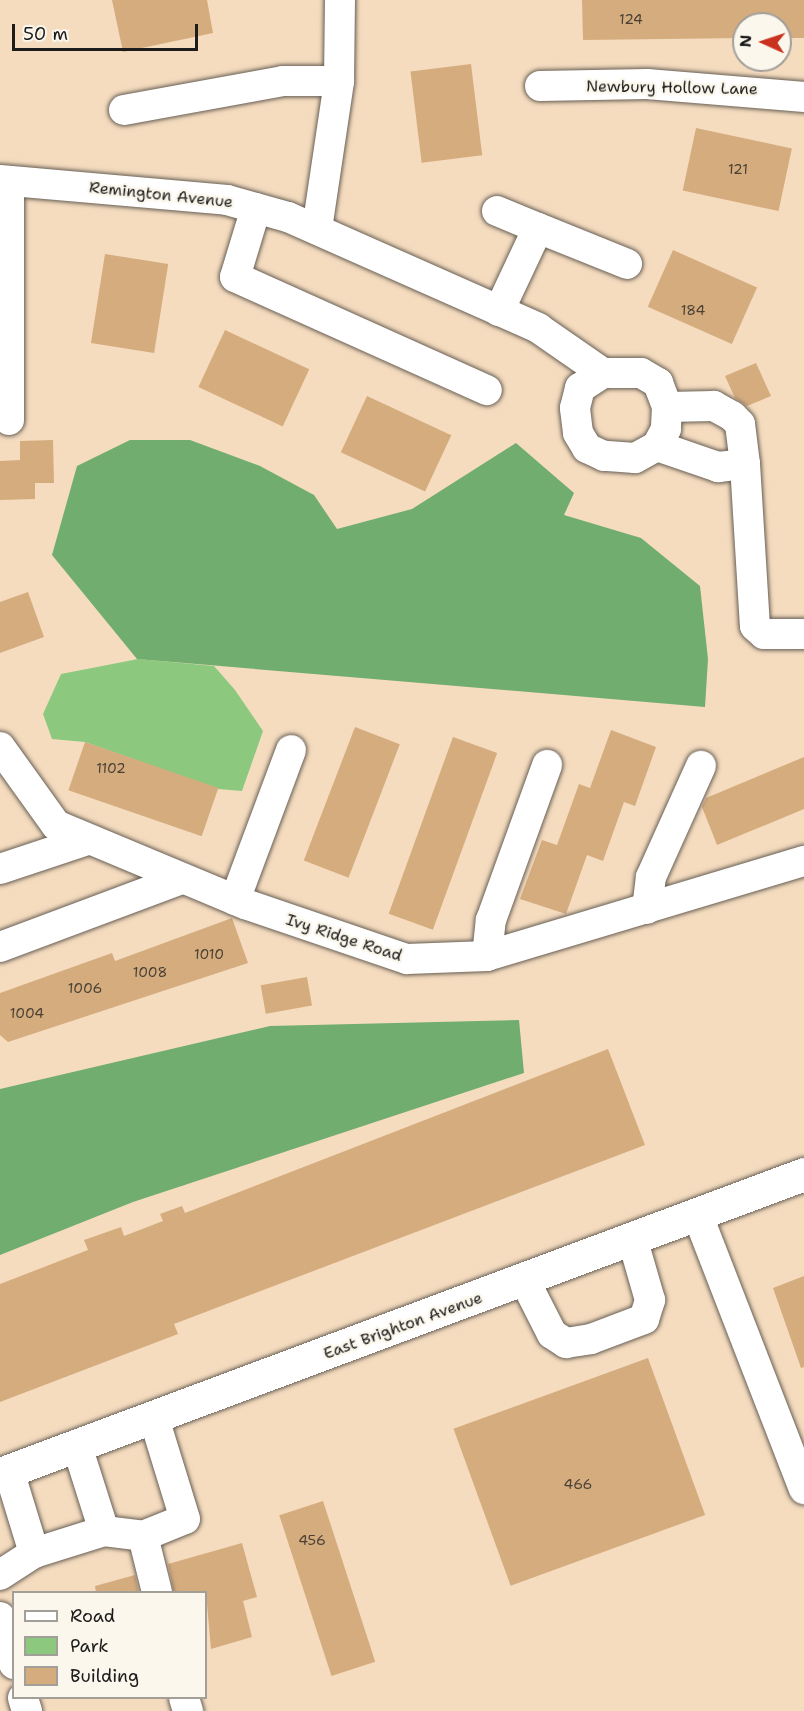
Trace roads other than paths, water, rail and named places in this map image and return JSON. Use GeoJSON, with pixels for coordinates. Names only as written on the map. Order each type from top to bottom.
{"type":"FeatureCollection","features":[{"type":"Feature","properties":{"kind":"main road","name":"East Brighton Avenue"},"geometry":{"type":"LineString","coordinates":[[4,1473],[633,1241],[804,1174]]}},
{"type":"Feature","properties":{"kind":"street"},"geometry":{"type":"LineString","coordinates":[[317,229],[339,81],[340,0]]}},
{"type":"Feature","properties":{"kind":"street"},"geometry":{"type":"LineString","coordinates":[[124,110],[283,81],[339,81]]}},
{"type":"Feature","properties":{"kind":"street","name":"Newbury Hollow Lane"},"geometry":{"type":"LineString","coordinates":[[540,86],[658,84],[804,97]]}},
{"type":"Feature","properties":{"kind":"street"},"geometry":{"type":"LineString","coordinates":[[4,181],[9,420]]}},
{"type":"Feature","properties":{"kind":"street","name":"Remington Avenue"},"geometry":{"type":"LineString","coordinates":[[4,181],[227,200],[256,208],[317,229],[537,328],[603,373]]}},
{"type":"Feature","properties":{"kind":"street"},"geometry":{"type":"LineString","coordinates":[[256,208],[235,277],[487,390]]}},
{"type":"Feature","properties":{"kind":"street"},"geometry":{"type":"LineString","coordinates":[[497,211],[627,264]]}},
{"type":"Feature","properties":{"kind":"street"},"geometry":{"type":"LineString","coordinates":[[499,311],[538,228]]}},
{"type":"Feature","properties":{"kind":"street"},"geometry":{"type":"LineString","coordinates":[[603,373],[641,373],[658,383],[667,407],[666,429],[657,446],[635,458],[587,448],[578,433],[575,408],[580,388],[603,373]]}},
{"type":"Feature","properties":{"kind":"street"},"geometry":{"type":"LineString","coordinates":[[667,407],[714,406],[732,416],[740,424],[745,465],[755,626],[764,634],[804,634]]}},
{"type":"Feature","properties":{"kind":"street"},"geometry":{"type":"LineString","coordinates":[[657,446],[718,467],[745,465]]}},
{"type":"Feature","properties":{"kind":"street","name":"Ivy Ridge Road"},"geometry":{"type":"LineString","coordinates":[[0,747],[56,825],[87,840],[235,900],[406,959],[487,956],[804,861]]}},
{"type":"Feature","properties":{"kind":"street"},"geometry":{"type":"LineString","coordinates":[[235,900],[291,750]]}},
{"type":"Feature","properties":{"kind":"street"},"geometry":{"type":"LineString","coordinates":[[487,956],[491,920],[547,765]]}},
{"type":"Feature","properties":{"kind":"street"},"geometry":{"type":"LineString","coordinates":[[647,909],[651,877],[701,766]]}},
{"type":"Feature","properties":{"kind":"street"},"geometry":{"type":"LineString","coordinates":[[0,869],[87,840]]}},
{"type":"Feature","properties":{"kind":"street"},"geometry":{"type":"LineString","coordinates":[[0,947],[182,879]]}},
{"type":"Feature","properties":{"kind":"street"},"geometry":{"type":"LineString","coordinates":[[698,1216],[804,1489]]}},
{"type":"Feature","properties":{"kind":"street"},"geometry":{"type":"LineString","coordinates":[[525,1281],[552,1334],[566,1343],[591,1339],[644,1319],[650,1300],[633,1241]]}},
{"type":"Feature","properties":{"kind":"street"},"geometry":{"type":"LineString","coordinates":[[0,1575],[34,1553],[104,1531],[143,1536],[185,1519],[154,1418]]}},
{"type":"Feature","properties":{"kind":"street"},"geometry":{"type":"LineString","coordinates":[[77,1446],[104,1531]]}},
{"type":"Feature","properties":{"kind":"street"},"geometry":{"type":"LineString","coordinates":[[4,1473],[34,1553]]}},
{"type":"Feature","properties":{"kind":"street"},"geometry":{"type":"LineString","coordinates":[[143,1536],[157,1591]]}},
{"type":"Feature","properties":{"kind":"street"},"geometry":{"type":"LineString","coordinates":[[0,1617],[12,1657]]}}]}
